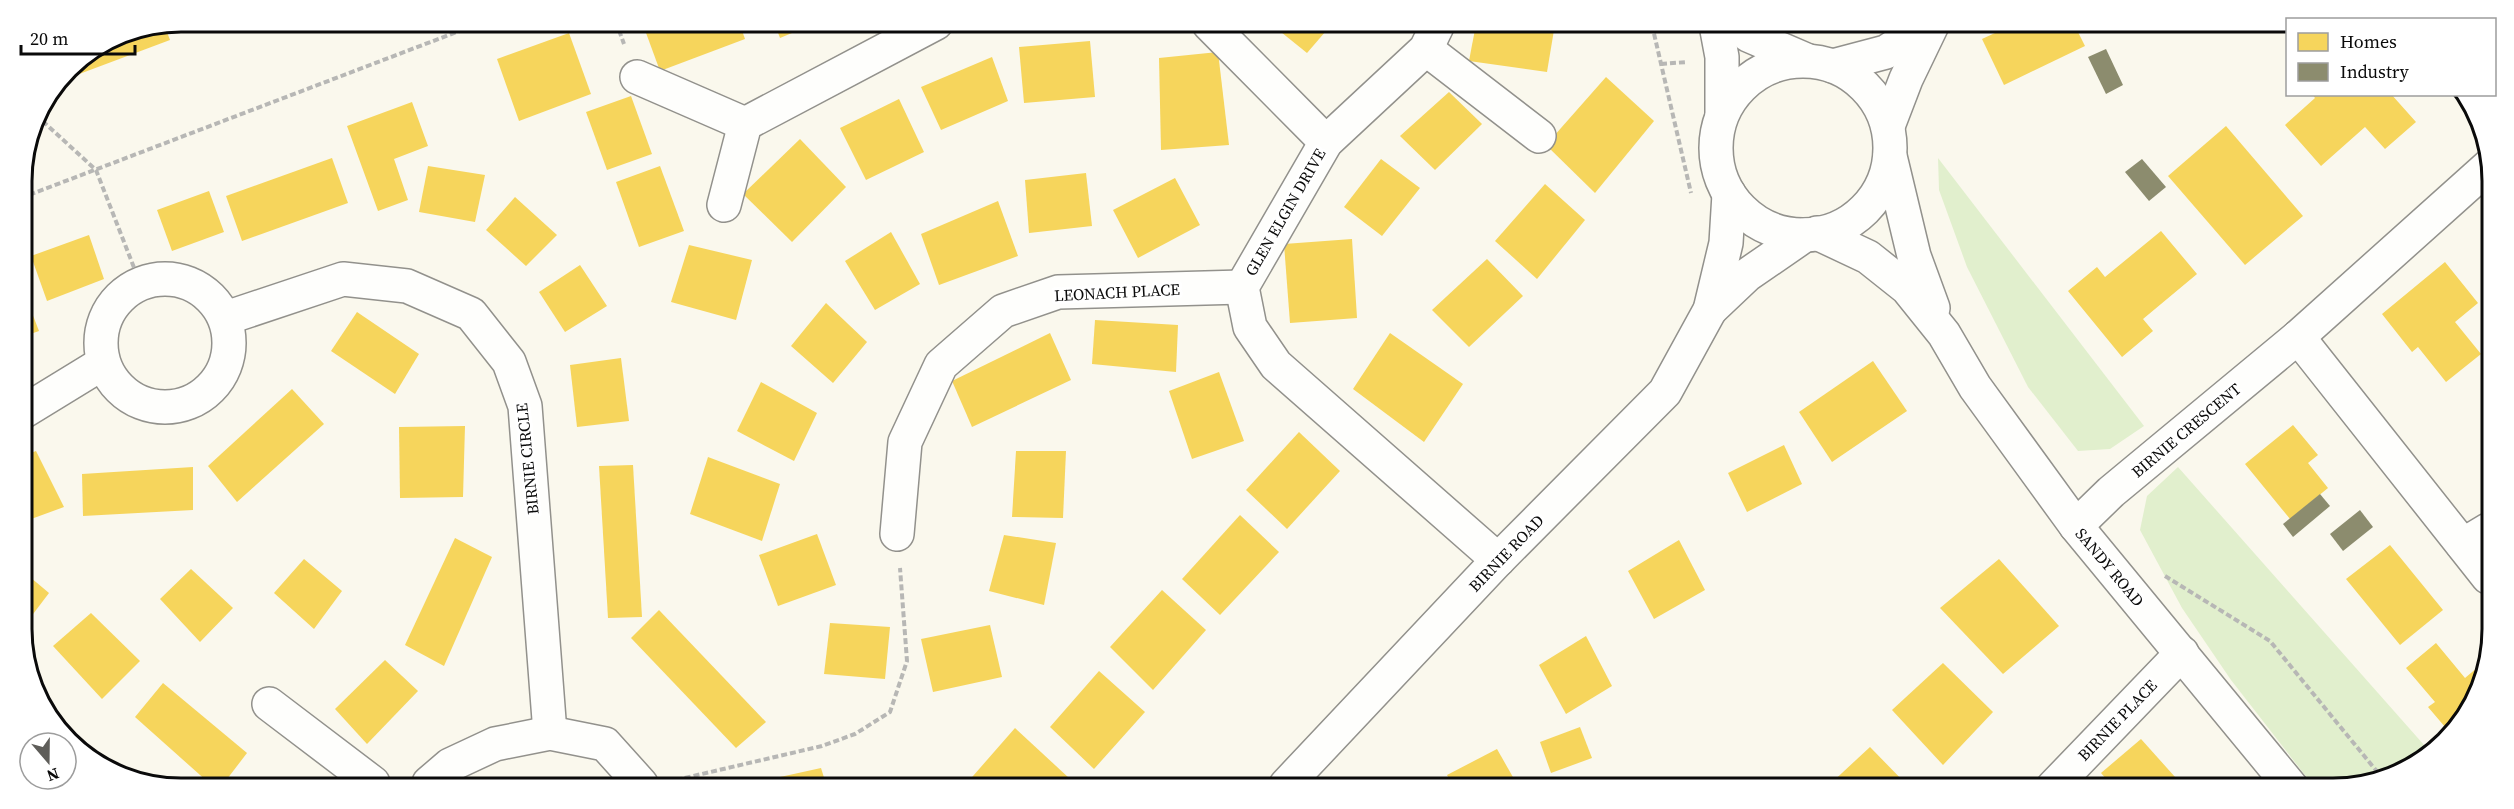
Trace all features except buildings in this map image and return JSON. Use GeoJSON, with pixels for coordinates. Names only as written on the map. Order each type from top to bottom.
{"type":"FeatureCollection","features":[{"type":"Feature","properties":{"kind":"street"},"geometry":{"type":"LineString","coordinates":[[724,205],[745,124],[919,32]]}},
{"type":"Feature","properties":{"kind":"street"},"geometry":{"type":"LineString","coordinates":[[1217,32],[1326,142]]}},
{"type":"Feature","properties":{"kind":"street"},"geometry":{"type":"LineString","coordinates":[[1717,32],[1722,57],[1722,114],[1716,139],[1717,165],[1729,194],[1737,206],[1755,221],[1779,232],[1811,234],[1830,230],[1854,219],[1865,209],[1882,185],[1889,141],[1906,79],[1927,32]]}},
{"type":"Feature","properties":{"kind":"street"},"geometry":{"type":"LineString","coordinates":[[1745,32],[1856,78],[1875,98],[1889,141]]}},
{"type":"Feature","properties":{"kind":"street"},"geometry":{"type":"LineString","coordinates":[[1722,114],[1736,92],[1755,74],[1779,63],[1820,63],[1886,52],[1919,32]]}},
{"type":"Feature","properties":{"kind":"street","name":"GLEN ELGIN DRIVE"},"geometry":{"type":"LineString","coordinates":[[1498,560],[1276,364],[1250,327],[1242,287],[1326,142],[1432,37],[1539,136]]}},
{"type":"Feature","properties":{"kind":"street"},"geometry":{"type":"LineString","coordinates":[[638,77],[745,124]]}},
{"type":"Feature","properties":{"kind":"street","name":"SANDY ROAD"},"geometry":{"type":"LineString","coordinates":[[1889,141],[1914,256],[1944,334]]}},
{"type":"Feature","properties":{"kind":"street","name":"BIRNIE CRESCENT"},"geometry":{"type":"LineString","coordinates":[[2076,526],[2111,492],[2298,337],[2482,172]]}},
{"type":"Feature","properties":{"kind":"street","name":"BIRNIE ROAD"},"geometry":{"type":"LineString","coordinates":[[1293,777],[1498,560],[1665,392],[1710,310],[1726,243],[1729,194]]}},
{"type":"Feature","properties":{"kind":"street","name":"SANDY ROAD"},"geometry":{"type":"LineString","coordinates":[[1811,234],[1868,256],[1907,288],[1944,334],[1975,387],[2076,526],[2283,777]]}},
{"type":"Feature","properties":{"kind":"street","name":"BIRNIE ROAD"},"geometry":{"type":"LineString","coordinates":[[1710,310],[1747,275],[1811,234]]}},
{"type":"Feature","properties":{"kind":"street"},"geometry":{"type":"LineString","coordinates":[[162,278],[190,283],[210,295],[226,318],[231,341],[225,369],[213,388],[192,402],[170,408],[143,404],[124,393],[109,376],[100,341],[103,325],[113,304],[140,283],[162,278]]}},
{"type":"Feature","properties":{"kind":"street","name":"BIRNIE CIRCLE"},"geometry":{"type":"LineString","coordinates":[[226,318],[343,279],[407,286],[471,314],[508,362],[525,406],[550,733]]}},
{"type":"Feature","properties":{"kind":"street","name":"LEONACH PLACE"},"geometry":{"type":"LineString","coordinates":[[897,534],[905,442],[941,365],[1003,310],[1058,292],[1242,287]]}},
{"type":"Feature","properties":{"kind":"street"},"geometry":{"type":"LineString","coordinates":[[2298,337],[2476,538],[2482,558]]}},
{"type":"Feature","properties":{"kind":"street"},"geometry":{"type":"LineString","coordinates":[[32,407],[104,363]]}},
{"type":"Feature","properties":{"kind":"street","name":"BIRNIE PLACE"},"geometry":{"type":"LineString","coordinates":[[2063,777],[2182,653]]}},
{"type":"Feature","properties":{"kind":"street"},"geometry":{"type":"LineString","coordinates":[[269,704],[366,778]]}},
{"type":"Feature","properties":{"kind":"street"},"geometry":{"type":"LineString","coordinates":[[435,778],[450,765],[495,744],[550,733],[605,744],[650,778]]}},
{"type":"Feature","properties":{"kind":"path"},"geometry":{"type":"LineString","coordinates":[[32,194],[457,32]]}},
{"type":"Feature","properties":{"kind":"path"},"geometry":{"type":"LineString","coordinates":[[1654,32],[1692,197]]}},
{"type":"Feature","properties":{"kind":"path"},"geometry":{"type":"LineString","coordinates":[[44,123],[96,170],[140,283]]}},
{"type":"Feature","properties":{"kind":"path"},"geometry":{"type":"LineString","coordinates":[[675,778],[822,746],[855,734],[890,712],[907,661],[897,534]]}},
{"type":"Feature","properties":{"kind":"path"},"geometry":{"type":"LineString","coordinates":[[2176,581],[2270,641],[2377,771]]}},
{"type":"Feature","properties":{"kind":"green space"},"geometry":{"type":"Polygon","coordinates":[[[1938,158],[2144,426],[2110,449],[2078,451],[2028,387],[1967,267],[1939,190],[1938,158]]]}},
{"type":"Feature","properties":{"kind":"green space"},"geometry":{"type":"Polygon","coordinates":[[[2178,467],[2425,746],[2408,758],[2381,770],[2362,775],[2306,777],[2231,680],[2182,608],[2140,530],[2147,496],[2178,467]]]}}]}
